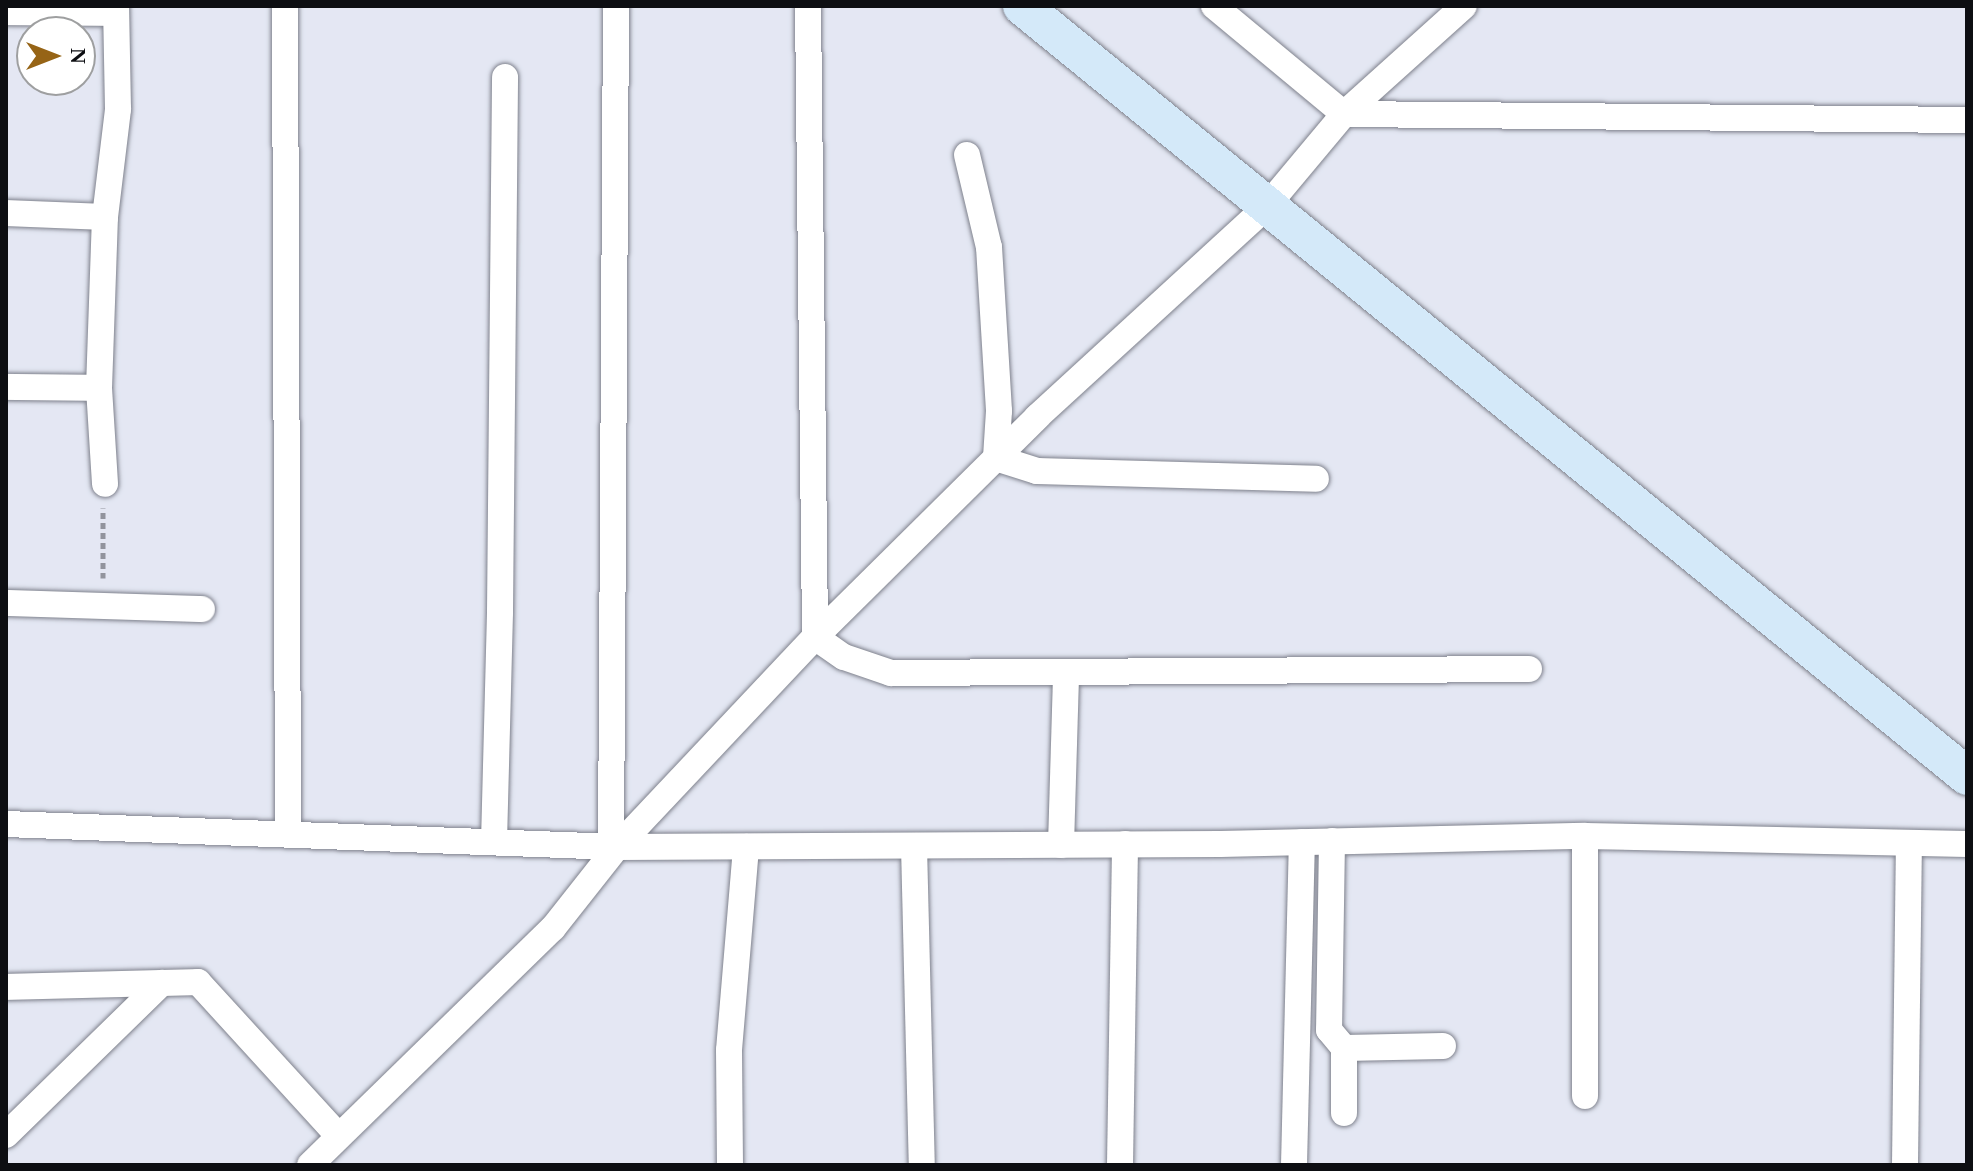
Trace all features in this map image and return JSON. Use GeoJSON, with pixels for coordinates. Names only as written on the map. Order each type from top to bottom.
{"type":"FeatureCollection","features":[{"type":"Feature","properties":{"kind":"street"},"geometry":{"type":"LineString","coordinates":[[285,6],[288,834]]}},
{"type":"Feature","properties":{"kind":"street"},"geometry":{"type":"LineString","coordinates":[[614,847],[616,6]]}},
{"type":"Feature","properties":{"kind":"street"},"geometry":{"type":"LineString","coordinates":[[808,6],[815,637]]}},
{"type":"Feature","properties":{"kind":"street"},"geometry":{"type":"LineString","coordinates":[[1022,6],[1967,776]]}},
{"type":"Feature","properties":{"kind":"street"},"geometry":{"type":"LineString","coordinates":[[1214,6],[1344,114],[1967,120]]}},
{"type":"Feature","properties":{"kind":"street"},"geometry":{"type":"LineString","coordinates":[[310,1165],[337,1134],[553,928],[614,847],[815,637],[996,458],[1267,206],[1344,114],[1464,6]]}},
{"type":"Feature","properties":{"kind":"street"},"geometry":{"type":"LineString","coordinates":[[6,12],[116,9],[118,109],[105,217],[99,388],[105,484]]}},
{"type":"Feature","properties":{"kind":"street"},"geometry":{"type":"LineString","coordinates":[[494,842],[500,612],[505,77]]}},
{"type":"Feature","properties":{"kind":"street"},"geometry":{"type":"LineString","coordinates":[[967,155],[989,247],[999,411],[996,458]]}},
{"type":"Feature","properties":{"kind":"street"},"geometry":{"type":"LineString","coordinates":[[6,213],[105,217]]}},
{"type":"Feature","properties":{"kind":"street"},"geometry":{"type":"LineString","coordinates":[[6,387],[99,388]]}},
{"type":"Feature","properties":{"kind":"street"},"geometry":{"type":"LineString","coordinates":[[996,458],[1037,471],[1316,479]]}},
{"type":"Feature","properties":{"kind":"street"},"geometry":{"type":"LineString","coordinates":[[6,603],[202,609]]}},
{"type":"Feature","properties":{"kind":"street"},"geometry":{"type":"LineString","coordinates":[[815,637],[844,657],[891,673],[1529,669]]}},
{"type":"Feature","properties":{"kind":"street"},"geometry":{"type":"LineString","coordinates":[[1061,845],[1066,673]]}},
{"type":"Feature","properties":{"kind":"street"},"geometry":{"type":"LineString","coordinates":[[6,824],[614,847],[1061,845],[1585,836],[1967,844]]}},
{"type":"Feature","properties":{"kind":"street"},"geometry":{"type":"LineString","coordinates":[[1585,836],[1585,1096]]}},
{"type":"Feature","properties":{"kind":"street"},"geometry":{"type":"LineString","coordinates":[[1332,841],[1336,1039],[1344,1113]]}},
{"type":"Feature","properties":{"kind":"street"},"geometry":{"type":"LineString","coordinates":[[1294,1165],[1302,842]]}},
{"type":"Feature","properties":{"kind":"street"},"geometry":{"type":"LineString","coordinates":[[1120,1165],[1125,844]]}},
{"type":"Feature","properties":{"kind":"street"},"geometry":{"type":"LineString","coordinates":[[1905,1165],[1909,844]]}},
{"type":"Feature","properties":{"kind":"street"},"geometry":{"type":"LineString","coordinates":[[914,846],[922,1165]]}},
{"type":"Feature","properties":{"kind":"street"},"geometry":{"type":"LineString","coordinates":[[730,1165],[729,1050],[746,847]]}},
{"type":"Feature","properties":{"kind":"street"},"geometry":{"type":"LineString","coordinates":[[6,987],[198,982],[337,1134]]}},
{"type":"Feature","properties":{"kind":"street"},"geometry":{"type":"LineString","coordinates":[[6,1135],[162,983]]}},
{"type":"Feature","properties":{"kind":"street"},"geometry":{"type":"LineString","coordinates":[[1297,1030],[1336,1039],[1443,1046]]}},
{"type":"Feature","properties":{"kind":"path"},"geometry":{"type":"LineString","coordinates":[[104,606],[105,484]]}}]}
